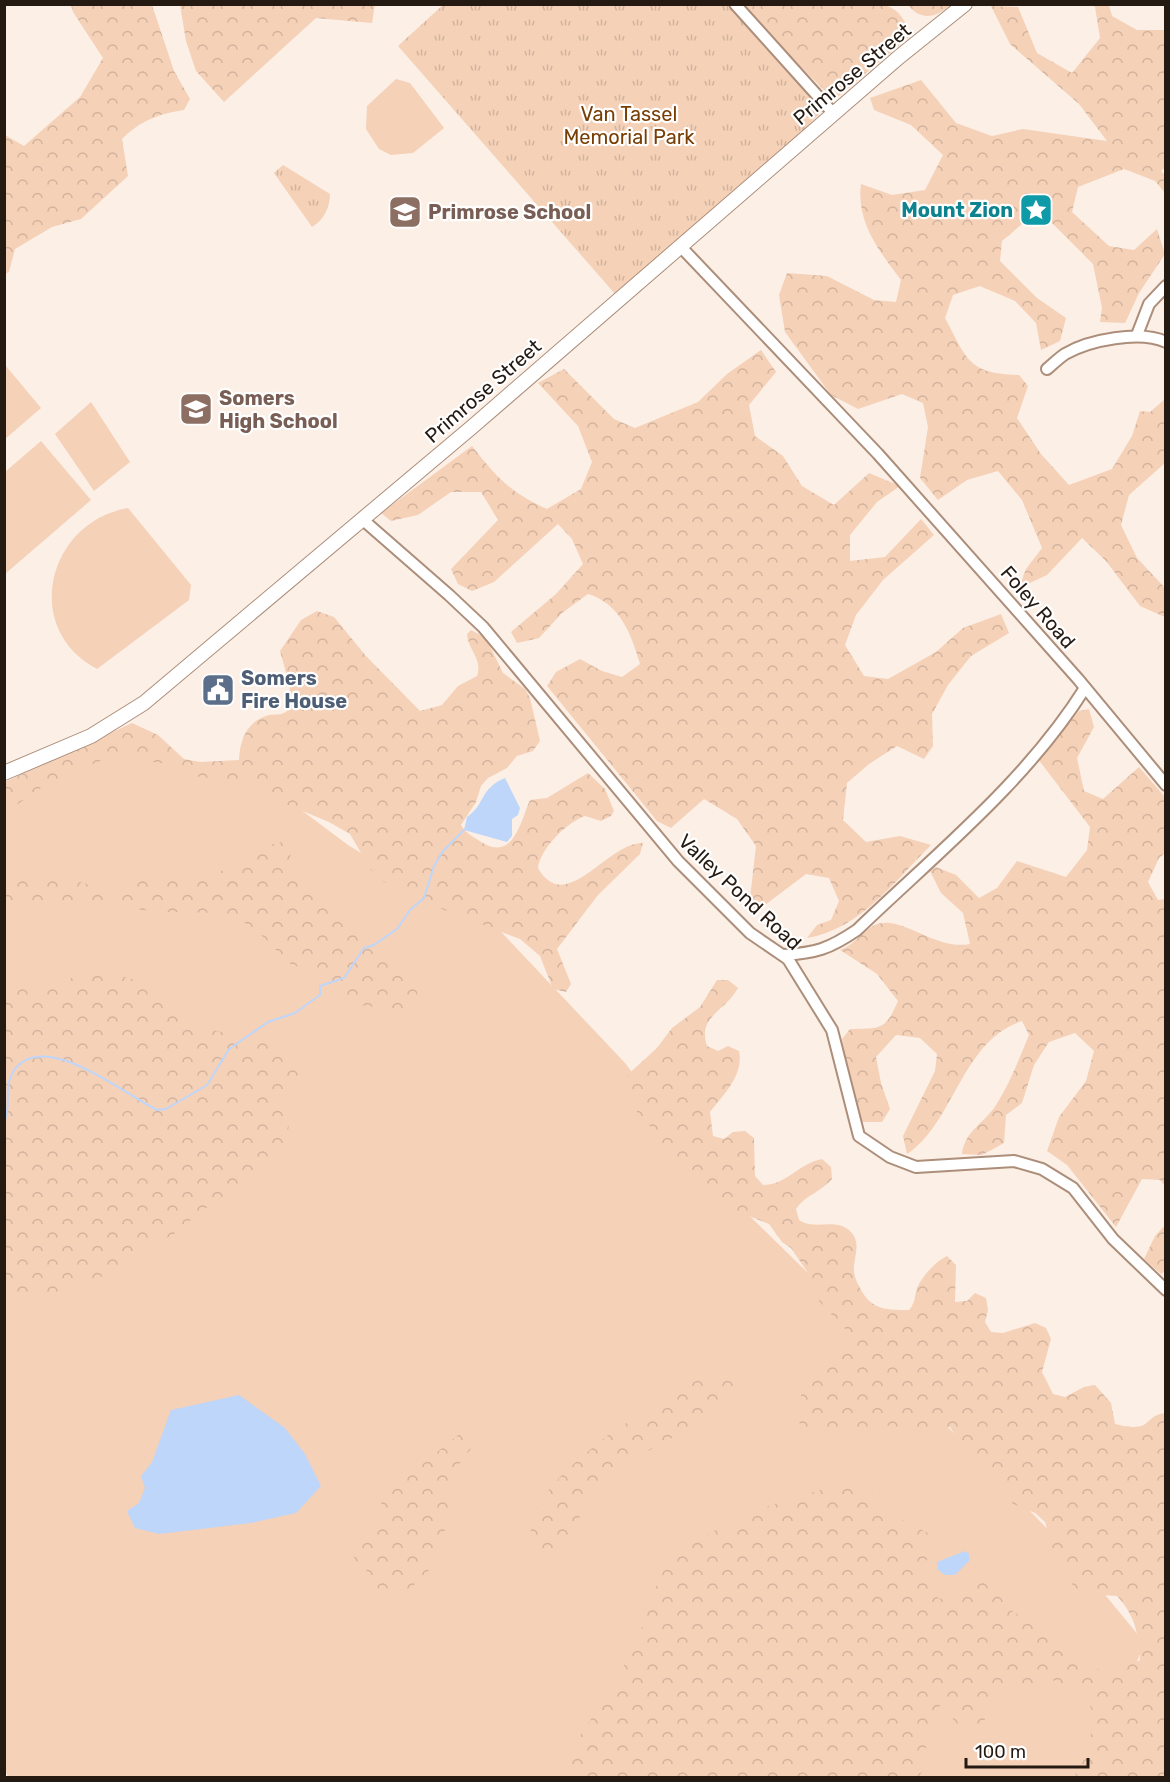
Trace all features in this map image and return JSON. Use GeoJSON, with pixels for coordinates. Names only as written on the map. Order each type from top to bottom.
{"type":"FeatureCollection","features":[{"type":"Feature","properties":{"kind":"main road","name":"Primrose Street"},"geometry":{"type":"LineString","coordinates":[[4,773],[91,736],[144,703],[681,247],[833,113],[965,4]]}},
{"type":"Feature","properties":{"kind":"street"},"geometry":{"type":"LineString","coordinates":[[735,4],[833,113]]}},
{"type":"Feature","properties":{"kind":"street","name":"Foley Road"},"geometry":{"type":"LineString","coordinates":[[681,247],[878,454],[1163,777]]}},
{"type":"Feature","properties":{"kind":"street"},"geometry":{"type":"LineString","coordinates":[[1137,335],[1149,304],[1166,286]]}},
{"type":"Feature","properties":{"kind":"street"},"geometry":{"type":"LineString","coordinates":[[1047,369],[1066,353],[1107,340],[1137,335],[1166,342]]}},
{"type":"Feature","properties":{"kind":"street","name":"Valley Pond Road"},"geometry":{"type":"LineString","coordinates":[[362,519],[450,594],[483,627],[678,861],[750,933],[788,959],[832,1030],[859,1136],[890,1157],[916,1167],[1014,1161],[1042,1169],[1073,1188],[1113,1239],[1166,1290]]}},
{"type":"Feature","properties":{"kind":"street"},"geometry":{"type":"LineString","coordinates":[[783,955],[832,947],[857,930],[1028,764],[1066,719],[1085,688]]}},
{"type":"Feature","properties":{"kind":"green space"},"geometry":{"type":"Polygon","coordinates":[[[375,4],[372,23],[316,18],[224,102],[196,71],[186,41],[180,5],[375,4]]]}},
{"type":"Feature","properties":{"kind":"green space"},"geometry":{"type":"Polygon","coordinates":[[[71,5],[152,5],[174,71],[190,99],[184,110],[150,119],[122,139],[128,176],[81,219],[52,227],[15,249],[9,272],[5,274],[5,135],[24,146],[80,97],[103,58],[73,12],[71,5]]]}},
{"type":"Feature","properties":{"kind":"green space","name":"Van Tassel Memorial Park"},"geometry":{"type":"Polygon","coordinates":[[[443,5],[727,5],[819,105],[821,112],[796,138],[616,295],[398,46],[443,5]]]}},
{"type":"Feature","properties":{"kind":"green space"},"geometry":{"type":"Polygon","coordinates":[[[739,5],[885,5],[902,17],[909,37],[834,100],[739,5]]]}},
{"type":"Feature","properties":{"kind":"green space"},"geometry":{"type":"Polygon","coordinates":[[[908,5],[951,5],[934,15],[924,16],[908,5]]]}},
{"type":"Feature","properties":{"kind":"green space"},"geometry":{"type":"Polygon","coordinates":[[[1092,5],[1109,5],[1112,16],[1137,30],[1165,30],[1166,167],[1161,171],[1165,175],[1165,193],[1155,181],[1124,169],[1078,187],[1072,212],[1109,246],[1134,250],[1157,229],[1165,254],[1139,293],[1125,323],[1100,322],[1102,308],[1093,264],[1051,222],[1022,224],[1002,241],[1000,261],[1037,298],[1066,318],[1060,341],[1041,350],[1036,323],[1015,301],[980,286],[953,295],[945,318],[971,362],[989,371],[1019,375],[1028,386],[1017,418],[1041,454],[1069,485],[1112,469],[1132,436],[1140,411],[1150,412],[1165,399],[1165,463],[1129,495],[1121,525],[1137,558],[1165,588],[1165,617],[1140,606],[1106,561],[1082,538],[1047,575],[1019,588],[1026,569],[1042,548],[1022,500],[998,471],[967,480],[938,500],[920,478],[928,427],[923,403],[902,394],[858,409],[831,395],[785,332],[779,295],[787,273],[827,276],[874,300],[896,302],[901,280],[877,247],[866,223],[860,198],[861,184],[892,195],[925,190],[943,155],[911,125],[874,110],[870,98],[921,80],[956,123],[992,136],[1023,129],[1107,141],[1079,104],[1010,44],[991,6],[1018,7],[1037,53],[1072,73],[1100,38],[1095,7],[1092,5]]]}},
{"type":"Feature","properties":{"kind":"green space"},"geometry":{"type":"Polygon","coordinates":[[[396,79],[410,83],[444,128],[413,153],[391,155],[379,149],[366,129],[367,106],[396,79]]]}},
{"type":"Feature","properties":{"kind":"green space"},"geometry":{"type":"Polygon","coordinates":[[[283,165],[330,194],[326,213],[312,227],[274,173],[283,165]]]}},
{"type":"Feature","properties":{"kind":"green space"},"geometry":{"type":"Polygon","coordinates":[[[761,350],[776,372],[749,405],[755,436],[783,456],[802,486],[834,505],[869,473],[900,486],[877,502],[850,535],[850,561],[885,557],[921,519],[934,535],[883,580],[856,615],[845,645],[864,676],[888,679],[936,652],[963,628],[1001,614],[1009,633],[971,656],[948,685],[932,714],[933,746],[924,759],[897,746],[869,764],[847,783],[843,820],[866,842],[900,836],[931,845],[875,902],[860,914],[844,925],[807,938],[817,925],[831,920],[839,901],[829,878],[806,874],[757,911],[749,907],[756,846],[737,819],[704,799],[671,828],[657,821],[547,686],[556,672],[580,659],[602,671],[622,677],[640,664],[633,641],[616,612],[588,594],[562,613],[539,638],[517,643],[511,632],[556,594],[583,564],[572,539],[558,524],[494,582],[472,591],[458,584],[451,569],[498,520],[481,492],[451,492],[418,515],[391,521],[381,513],[472,446],[505,483],[547,509],[581,489],[592,462],[578,426],[538,383],[564,369],[614,419],[635,428],[698,402],[727,374],[761,350]]]}},
{"type":"Feature","properties":{"kind":"green space"},"geometry":{"type":"Polygon","coordinates":[[[5,365],[41,408],[4,439],[5,365]]]}},
{"type":"Feature","properties":{"kind":"green space"},"geometry":{"type":"Polygon","coordinates":[[[91,402],[130,462],[94,491],[55,434],[91,402]]]}},
{"type":"Feature","properties":{"kind":"green space"},"geometry":{"type":"Polygon","coordinates":[[[41,441],[91,500],[5,574],[5,472],[41,441]]]}},
{"type":"Feature","properties":{"kind":"green space"},"geometry":{"type":"Polygon","coordinates":[[[128,508],[191,585],[189,600],[97,669],[73,651],[58,629],[52,604],[54,579],[63,555],[78,533],[100,517],[128,508]]]}},
{"type":"Feature","properties":{"kind":"green space"},"geometry":{"type":"Polygon","coordinates":[[[317,611],[334,617],[366,656],[420,711],[442,705],[458,686],[477,676],[477,659],[467,634],[471,630],[486,638],[503,673],[525,689],[530,698],[540,741],[533,751],[517,756],[507,768],[488,778],[481,786],[476,802],[461,825],[471,836],[494,847],[502,847],[515,836],[530,800],[547,798],[588,773],[605,789],[614,811],[611,816],[601,821],[585,816],[570,824],[549,845],[538,868],[549,881],[561,885],[588,873],[615,853],[629,846],[643,843],[640,854],[598,895],[557,949],[571,984],[566,992],[553,989],[540,956],[520,939],[439,908],[382,881],[371,870],[350,834],[329,822],[288,805],[258,787],[228,779],[199,777],[161,763],[114,758],[97,762],[41,788],[5,813],[5,782],[132,723],[158,735],[184,759],[200,762],[239,760],[243,738],[250,726],[261,718],[287,711],[290,687],[280,651],[301,620],[317,611]]]}},
{"type":"Feature","properties":{"kind":"green space"},"geometry":{"type":"Polygon","coordinates":[[[1089,709],[1094,727],[1077,758],[1084,791],[1103,799],[1139,767],[1165,797],[1165,853],[1159,858],[1148,882],[1158,900],[1165,899],[1165,1186],[1160,1180],[1142,1179],[1116,1227],[1067,1165],[1047,1151],[1059,1117],[1086,1081],[1094,1051],[1075,1033],[1049,1042],[1034,1065],[1022,1103],[1006,1115],[1004,1143],[982,1155],[962,1154],[967,1139],[991,1112],[1010,1080],[1029,1035],[1022,1021],[1002,1031],[985,1045],[936,1123],[923,1140],[907,1154],[903,1136],[935,1071],[937,1054],[920,1038],[896,1035],[876,1057],[881,1083],[890,1109],[882,1122],[862,1122],[854,1109],[842,1039],[850,1029],[881,1026],[889,1018],[898,1001],[877,974],[840,950],[875,925],[885,923],[895,924],[944,942],[957,945],[970,944],[963,913],[941,893],[930,871],[936,867],[956,875],[979,898],[997,888],[1017,861],[1066,877],[1087,850],[1090,827],[1038,759],[1079,711],[1089,709]]]}},
{"type":"Feature","properties":{"kind":"green space"},"geometry":{"type":"Polygon","coordinates":[[[135,746],[265,783],[348,845],[449,906],[486,916],[626,1064],[669,1125],[710,1177],[808,1273],[869,1354],[937,1416],[1068,1550],[1144,1642],[1117,1717],[1083,1777],[9,1778],[5,1771],[5,795],[135,746]]]}},
{"type":"Feature","properties":{"kind":"green space"},"geometry":{"type":"Polygon","coordinates":[[[282,842],[287,844],[294,867],[309,892],[341,920],[365,933],[380,957],[406,970],[414,977],[419,987],[414,1005],[398,1010],[359,1005],[325,984],[311,972],[289,963],[255,929],[227,913],[167,912],[132,909],[115,903],[85,906],[31,900],[5,907],[5,874],[23,872],[46,874],[108,889],[150,877],[178,880],[218,872],[235,866],[270,845],[282,842]]]}},
{"type":"Feature","properties":{"kind":"green space"},"geometry":{"type":"Polygon","coordinates":[[[86,973],[122,976],[144,984],[165,998],[194,1025],[258,1041],[289,1054],[299,1062],[303,1072],[282,1097],[289,1124],[286,1146],[281,1156],[198,1214],[177,1232],[109,1275],[80,1282],[50,1298],[32,1298],[14,1292],[5,1293],[5,985],[27,984],[43,988],[86,973]]]}},
{"type":"Feature","properties":{"kind":"green space"},"geometry":{"type":"Polygon","coordinates":[[[717,980],[728,980],[738,988],[709,1021],[705,1036],[707,1046],[718,1051],[728,1046],[739,1051],[740,1060],[732,1084],[710,1112],[713,1136],[724,1139],[733,1132],[745,1131],[754,1138],[755,1176],[763,1185],[779,1182],[814,1161],[822,1159],[831,1167],[832,1179],[796,1209],[799,1220],[812,1224],[838,1225],[850,1231],[856,1243],[855,1277],[869,1301],[886,1309],[909,1310],[923,1278],[934,1265],[947,1256],[956,1265],[955,1302],[967,1301],[975,1293],[986,1298],[988,1310],[985,1322],[991,1332],[1003,1333],[1035,1323],[1046,1328],[1051,1339],[1042,1372],[1053,1394],[1065,1397],[1084,1387],[1095,1385],[1111,1403],[1115,1424],[1127,1427],[1142,1426],[1153,1417],[1165,1413],[1165,1777],[1075,1777],[1081,1743],[1087,1734],[1091,1735],[1094,1716],[1086,1695],[1050,1679],[1000,1691],[990,1698],[984,1723],[961,1729],[941,1704],[929,1724],[924,1768],[919,1777],[573,1778],[569,1768],[575,1744],[613,1687],[638,1637],[661,1576],[674,1557],[705,1536],[742,1517],[849,1479],[870,1491],[896,1517],[930,1534],[931,1551],[922,1566],[925,1580],[936,1597],[952,1599],[980,1581],[991,1580],[1003,1601],[1014,1613],[1033,1622],[1080,1662],[1093,1668],[1106,1670],[1122,1668],[1140,1660],[1135,1626],[1123,1603],[1117,1596],[1082,1594],[1074,1587],[1056,1560],[1045,1522],[1035,1513],[1013,1504],[987,1469],[973,1464],[950,1427],[918,1430],[884,1425],[850,1431],[804,1427],[796,1420],[802,1392],[814,1374],[849,1341],[846,1330],[819,1301],[808,1273],[791,1248],[782,1242],[769,1224],[726,1207],[689,1181],[668,1154],[656,1132],[640,1117],[624,1089],[624,1078],[657,1048],[672,1028],[700,1007],[717,980]]]}},
{"type":"Feature","properties":{"kind":"green space"},"geometry":{"type":"Polygon","coordinates":[[[1165,1225],[1165,1271],[1161,1274],[1144,1259],[1155,1236],[1165,1225]]]}},
{"type":"Feature","properties":{"kind":"green space"},"geometry":{"type":"Polygon","coordinates":[[[727,1371],[738,1373],[738,1378],[718,1408],[684,1432],[635,1458],[605,1478],[587,1499],[573,1538],[563,1553],[555,1558],[539,1554],[531,1537],[532,1520],[540,1502],[569,1469],[617,1428],[646,1413],[689,1384],[727,1371]]]}},
{"type":"Feature","properties":{"kind":"green space"},"geometry":{"type":"Polygon","coordinates":[[[469,1431],[479,1435],[457,1469],[441,1545],[435,1561],[425,1575],[409,1588],[387,1600],[370,1574],[354,1559],[356,1541],[376,1517],[385,1494],[396,1480],[425,1462],[458,1435],[469,1431]]]}},
{"type":"Feature","properties":{"kind":"water"},"geometry":{"type":"Polygon","coordinates":[[[505,778],[520,808],[518,815],[512,819],[512,836],[507,842],[464,830],[467,817],[491,787],[505,778]]]}},
{"type":"Feature","properties":{"kind":"water"},"geometry":{"type":"Polygon","coordinates":[[[239,1395],[285,1428],[305,1454],[321,1486],[296,1513],[251,1523],[159,1534],[135,1528],[127,1511],[139,1503],[145,1488],[141,1476],[152,1462],[171,1410],[239,1395]]]}},
{"type":"Feature","properties":{"kind":"water"},"geometry":{"type":"Polygon","coordinates":[[[965,1551],[969,1554],[969,1561],[955,1575],[945,1575],[938,1570],[937,1562],[965,1551]]]}},
{"type":"Feature","properties":{"kind":"waterway"},"geometry":{"type":"LineString","coordinates":[[4,1122],[8,1084],[13,1072],[26,1060],[43,1056],[84,1068],[157,1110],[166,1109],[207,1085],[229,1049],[268,1022],[295,1013],[320,995],[320,986],[344,978],[364,948],[374,945],[397,929],[411,909],[424,898],[434,866],[443,851],[464,830]]}},
{"type":"Feature","properties":{"kind":"place","name":"Mount Zion"},"geometry":{"type":"Point","coordinates":[1036,210]}},
{"type":"Feature","properties":{"kind":"place","name":"Primrose School"},"geometry":{"type":"Point","coordinates":[405,212]}},
{"type":"Feature","properties":{"kind":"place","name":"Somers High School"},"geometry":{"type":"Point","coordinates":[196,409]}},
{"type":"Feature","properties":{"kind":"place","name":"Somers Fire House"},"geometry":{"type":"Point","coordinates":[218,690]}}]}
